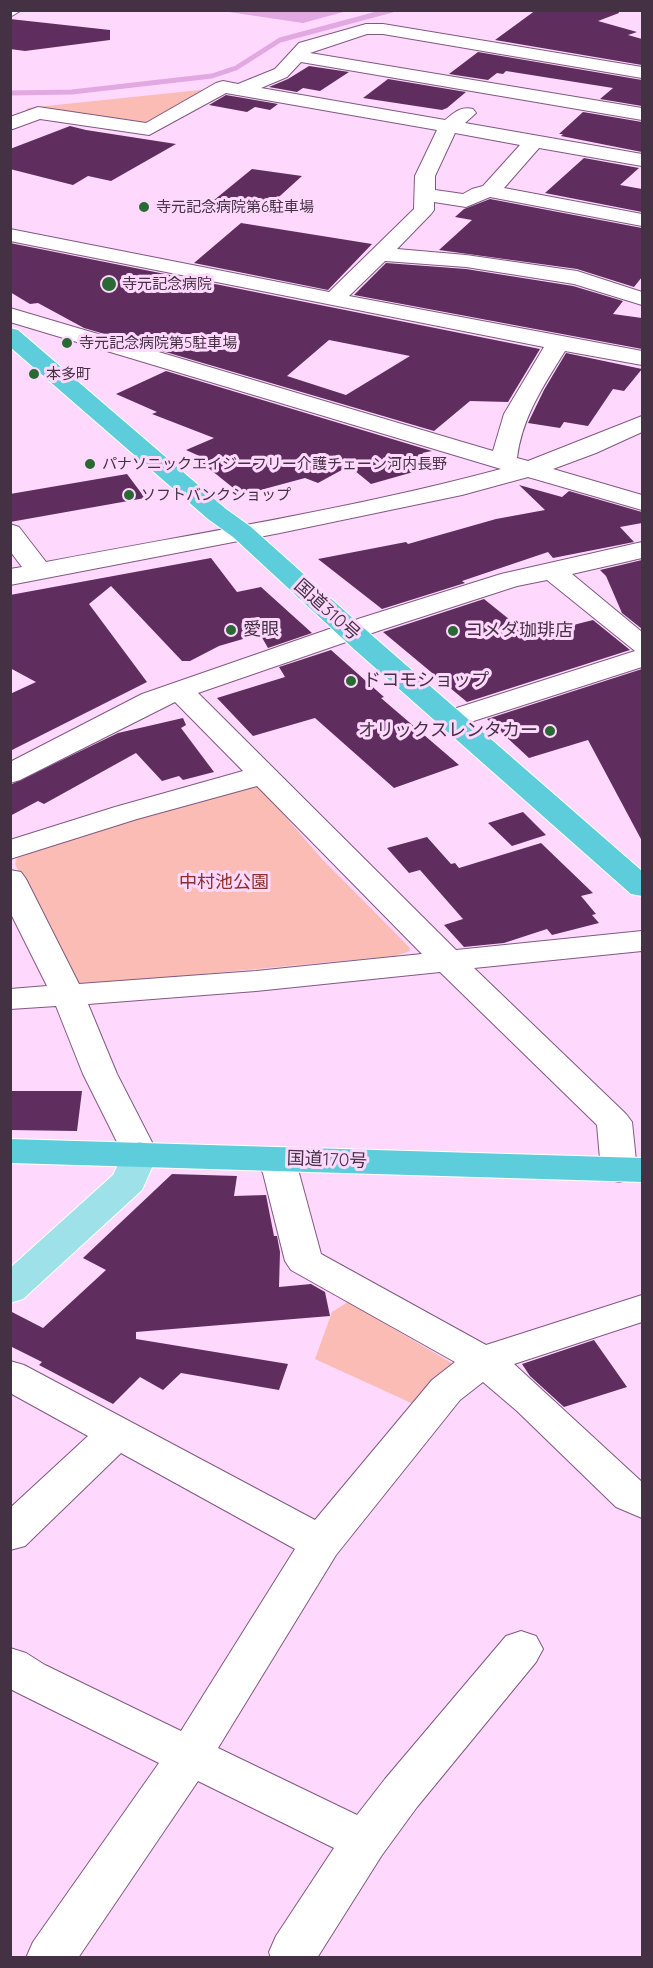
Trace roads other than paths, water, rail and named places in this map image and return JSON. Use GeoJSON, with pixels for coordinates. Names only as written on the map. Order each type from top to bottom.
{"type":"FeatureCollection","features":[{"type":"Feature","properties":{"kind":"highway","name":"国道310号"},"geometry":{"type":"LineString","coordinates":[[10,335],[217,514],[242,532],[642,886]]}},
{"type":"Feature","properties":{"kind":"highway","name":"国道170号"},"geometry":{"type":"LineString","coordinates":[[10,1151],[631,1170]]}},
{"type":"Feature","properties":{"kind":"main road"},"geometry":{"type":"LineString","coordinates":[[10,1290],[129,1181],[140,1154]]}},
{"type":"Feature","properties":{"kind":"street"},"geometry":{"type":"LineString","coordinates":[[242,88],[281,73],[305,47],[366,29],[383,29],[642,72]]}},
{"type":"Feature","properties":{"kind":"street"},"geometry":{"type":"LineString","coordinates":[[333,300],[424,210],[425,176],[449,126],[536,54]]}},
{"type":"Feature","properties":{"kind":"street"},"geometry":{"type":"LineString","coordinates":[[297,56],[642,114]]}},
{"type":"Feature","properties":{"kind":"street"},"geometry":{"type":"LineString","coordinates":[[10,124],[38,113],[149,129],[224,87],[242,88],[642,159]]}},
{"type":"Feature","properties":{"kind":"street"},"geometry":{"type":"LineString","coordinates":[[490,191],[534,141]]}},
{"type":"Feature","properties":{"kind":"street"},"geometry":{"type":"LineString","coordinates":[[424,194],[466,201],[479,193],[490,191],[637,219]]}},
{"type":"Feature","properties":{"kind":"street"},"geometry":{"type":"LineString","coordinates":[[609,238],[637,219]]}},
{"type":"Feature","properties":{"kind":"street"},"geometry":{"type":"LineString","coordinates":[[10,235],[179,267],[333,300],[642,358]]}},
{"type":"Feature","properties":{"kind":"street"},"geometry":{"type":"LineString","coordinates":[[379,254],[466,261],[577,278],[642,299]]}},
{"type":"Feature","properties":{"kind":"street"},"geometry":{"type":"LineString","coordinates":[[10,298],[10,307]]}},
{"type":"Feature","properties":{"kind":"street"},"geometry":{"type":"LineString","coordinates":[[10,315],[642,503]]}},
{"type":"Feature","properties":{"kind":"street"},"geometry":{"type":"LineString","coordinates":[[504,461],[505,445],[519,408],[558,343]]}},
{"type":"Feature","properties":{"kind":"street"},"geometry":{"type":"LineString","coordinates":[[10,577],[462,487],[529,468],[587,448],[642,423]]}},
{"type":"Feature","properties":{"kind":"street"},"geometry":{"type":"LineString","coordinates":[[10,531],[39,571]]}},
{"type":"Feature","properties":{"kind":"street"},"geometry":{"type":"LineString","coordinates":[[10,774],[152,700],[352,631],[510,580],[642,550]]}},
{"type":"Feature","properties":{"kind":"street"},"geometry":{"type":"LineString","coordinates":[[551,570],[642,645]]}},
{"type":"Feature","properties":{"kind":"street"},"geometry":{"type":"LineString","coordinates":[[451,719],[642,658]]}},
{"type":"Feature","properties":{"kind":"street"},"geometry":{"type":"LineString","coordinates":[[180,691],[447,960],[614,1122],[631,1170]]}},
{"type":"Feature","properties":{"kind":"street"},"geometry":{"type":"LineString","coordinates":[[10,850],[126,813],[262,775]]}},
{"type":"Feature","properties":{"kind":"street"},"geometry":{"type":"LineString","coordinates":[[10,879],[68,995],[100,1074],[140,1154]]}},
{"type":"Feature","properties":{"kind":"street"},"geometry":{"type":"LineString","coordinates":[[10,999],[256,981],[642,941]]}},
{"type":"Feature","properties":{"kind":"street"},"geometry":{"type":"LineString","coordinates":[[272,1159],[281,1173],[304,1261],[484,1361],[531,1401],[631,1496],[642,1502]]}},
{"type":"Feature","properties":{"kind":"street"},"geometry":{"type":"LineString","coordinates":[[50,1958],[189,1757],[321,1543],[446,1390],[484,1361],[511,1350],[642,1308]]}},
{"type":"Feature","properties":{"kind":"street"},"geometry":{"type":"LineString","coordinates":[[10,1375],[321,1543]]}},
{"type":"Feature","properties":{"kind":"street"},"geometry":{"type":"LineString","coordinates":[[10,1534],[117,1433]]}},
{"type":"Feature","properties":{"kind":"street"},"geometry":{"type":"LineString","coordinates":[[294,1952],[365,1841],[401,1793],[521,1648]]}},
{"type":"Feature","properties":{"kind":"street"},"geometry":{"type":"LineString","coordinates":[[10,1666],[29,1678],[189,1757],[365,1841]]}},
{"type":"Feature","properties":{"kind":"waterway"},"geometry":{"type":"LineString","coordinates":[[10,93],[72,92],[212,76],[236,68],[280,40],[392,10]]}},
{"type":"Feature","properties":{"kind":"place","name":"寺元記念病院第6駐車場"},"geometry":{"type":"Point","coordinates":[144,207]}},
{"type":"Feature","properties":{"kind":"place","name":"寺元記念病院"},"geometry":{"type":"Point","coordinates":[109,284]}},
{"type":"Feature","properties":{"kind":"place","name":"寺元記念病院第5駐車場"},"geometry":{"type":"Point","coordinates":[67,343]}},
{"type":"Feature","properties":{"kind":"place","name":"本多町"},"geometry":{"type":"Point","coordinates":[34,374]}},
{"type":"Feature","properties":{"kind":"place","name":"パナソニックエイジーフリー介護チェーン河内長野"},"geometry":{"type":"Point","coordinates":[90,464]}},
{"type":"Feature","properties":{"kind":"place","name":"ソフトバンクショップ"},"geometry":{"type":"Point","coordinates":[129,495]}},
{"type":"Feature","properties":{"kind":"place","name":"愛眼"},"geometry":{"type":"Point","coordinates":[231,630]}},
{"type":"Feature","properties":{"kind":"place","name":"コメダ珈琲店"},"geometry":{"type":"Point","coordinates":[453,631]}},
{"type":"Feature","properties":{"kind":"place","name":"ドコモショップ"},"geometry":{"type":"Point","coordinates":[351,681]}},
{"type":"Feature","properties":{"kind":"place","name":"オリックスレンタカー"},"geometry":{"type":"Point","coordinates":[550,731]}},
{"type":"Feature","properties":{"kind":"park label","name":"中村池公園"},"geometry":{"type":"Point","coordinates":[224,883]}}]}
